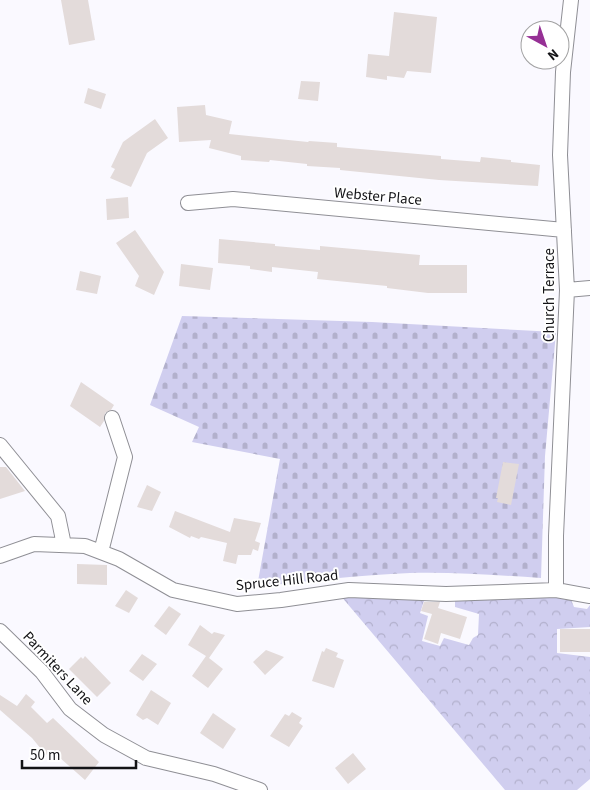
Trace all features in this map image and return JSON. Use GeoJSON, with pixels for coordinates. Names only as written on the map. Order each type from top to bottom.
{"type":"FeatureCollection","features":[{"type":"Feature","properties":{"kind":"street","name":"Church Terrace"},"geometry":{"type":"LineString","coordinates":[[556,590],[556,536],[567,290],[561,185],[561,130],[564,55],[571,0]]}},
{"type":"Feature","properties":{"kind":"street","name":"Webster Place"},"geometry":{"type":"LineString","coordinates":[[188,203],[233,198],[564,230]]}},
{"type":"Feature","properties":{"kind":"street"},"geometry":{"type":"LineString","coordinates":[[567,290],[590,288]]}},
{"type":"Feature","properties":{"kind":"street"},"geometry":{"type":"LineString","coordinates":[[101,552],[126,457],[112,418]]}},
{"type":"Feature","properties":{"kind":"street"},"geometry":{"type":"LineString","coordinates":[[0,445],[58,516],[64,545]]}},
{"type":"Feature","properties":{"kind":"street","name":"Spruce Hill Road"},"geometry":{"type":"LineString","coordinates":[[0,556],[34,544],[85,546],[119,559],[173,590],[237,604],[281,600],[348,590],[446,594],[556,590],[590,596]]}},
{"type":"Feature","properties":{"kind":"street","name":"Parmiters Lane"},"geometry":{"type":"LineString","coordinates":[[0,631],[42,672],[70,709],[104,735],[146,758],[214,774],[260,790]]}},
{"type":"Feature","properties":{"kind":"green space"},"geometry":{"type":"Polygon","coordinates":[[[182,316],[372,322],[556,332],[545,456],[541,578],[459,573],[410,573],[257,587],[280,459],[192,442],[199,427],[150,405],[182,316]]]}},
{"type":"Feature","properties":{"kind":"green space"},"geometry":{"type":"Polygon","coordinates":[[[340,595],[425,598],[420,613],[428,616],[422,641],[440,646],[444,638],[469,645],[473,638],[478,635],[479,614],[455,607],[455,597],[570,597],[574,607],[587,609],[590,605],[590,627],[557,629],[557,653],[590,657],[590,779],[577,790],[505,790],[340,595]]]}},
{"type":"Feature","properties":{"kind":"building"},"geometry":{"type":"Polygon","coordinates":[[[61,0],[88,0],[95,40],[69,45],[61,0]]]}},
{"type":"Feature","properties":{"kind":"building"},"geometry":{"type":"Polygon","coordinates":[[[394,12],[437,17],[431,73],[407,71],[404,78],[387,76],[387,80],[366,77],[368,54],[389,56],[394,12]]]}},
{"type":"Feature","properties":{"kind":"building"},"geometry":{"type":"Polygon","coordinates":[[[301,81],[320,82],[318,101],[298,99],[301,81]]]}},
{"type":"Feature","properties":{"kind":"building"},"geometry":{"type":"Polygon","coordinates":[[[88,88],[106,94],[101,109],[84,103],[88,88]]]}},
{"type":"Feature","properties":{"kind":"building"},"geometry":{"type":"Polygon","coordinates":[[[205,105],[206,115],[232,121],[229,134],[337,143],[337,147],[441,156],[441,159],[480,162],[481,157],[511,160],[511,162],[540,165],[538,186],[439,180],[340,170],[340,168],[307,166],[307,164],[270,160],[269,162],[241,160],[241,156],[209,148],[211,140],[179,142],[177,107],[205,105]]]}},
{"type":"Feature","properties":{"kind":"building"},"geometry":{"type":"Polygon","coordinates":[[[155,119],[168,138],[147,153],[131,187],[110,178],[115,169],[111,167],[123,142],[155,119]]]}},
{"type":"Feature","properties":{"kind":"building"},"geometry":{"type":"Polygon","coordinates":[[[128,197],[129,218],[107,220],[106,199],[128,197]]]}},
{"type":"Feature","properties":{"kind":"building"},"geometry":{"type":"Polygon","coordinates":[[[135,230],[164,272],[154,295],[135,286],[139,276],[116,243],[135,230]]]}},
{"type":"Feature","properties":{"kind":"building"},"geometry":{"type":"Polygon","coordinates":[[[219,239],[320,250],[320,246],[420,255],[419,265],[467,265],[467,293],[428,293],[387,288],[387,286],[317,279],[318,272],[272,267],[272,272],[250,269],[250,266],[218,263],[219,239]]]}},
{"type":"Feature","properties":{"kind":"building"},"geometry":{"type":"Polygon","coordinates":[[[181,264],[213,268],[210,290],[179,286],[181,264]]]}},
{"type":"Feature","properties":{"kind":"building"},"geometry":{"type":"Polygon","coordinates":[[[80,271],[101,276],[97,294],[76,290],[80,271]]]}},
{"type":"Feature","properties":{"kind":"building"},"geometry":{"type":"Polygon","coordinates":[[[81,382],[114,405],[111,410],[105,413],[104,421],[100,427],[70,406],[81,382]]]}},
{"type":"Feature","properties":{"kind":"building"},"geometry":{"type":"Polygon","coordinates":[[[503,462],[519,464],[511,505],[497,502],[498,498],[496,498],[503,462]]]}},
{"type":"Feature","properties":{"kind":"building"},"geometry":{"type":"Polygon","coordinates":[[[0,467],[6,467],[25,491],[0,499],[0,467]]]}},
{"type":"Feature","properties":{"kind":"building"},"geometry":{"type":"Polygon","coordinates":[[[147,485],[161,492],[152,511],[137,507],[147,485]]]}},
{"type":"Feature","properties":{"kind":"building"},"geometry":{"type":"Polygon","coordinates":[[[175,511],[230,532],[234,518],[261,523],[255,541],[260,543],[258,551],[253,549],[251,555],[238,555],[236,564],[223,561],[227,543],[201,537],[199,539],[191,536],[190,538],[169,527],[175,511]]]}},
{"type":"Feature","properties":{"kind":"building"},"geometry":{"type":"Polygon","coordinates":[[[77,564],[107,565],[107,585],[77,584],[77,564]]]}},
{"type":"Feature","properties":{"kind":"building"},"geometry":{"type":"Polygon","coordinates":[[[126,590],[138,598],[129,613],[115,606],[126,590]]]}},
{"type":"Feature","properties":{"kind":"building"},"geometry":{"type":"Polygon","coordinates":[[[424,602],[440,602],[438,608],[467,617],[460,639],[441,633],[438,644],[424,639],[432,614],[421,611],[424,602]]]}},
{"type":"Feature","properties":{"kind":"building"},"geometry":{"type":"Polygon","coordinates":[[[169,606],[181,614],[166,635],[154,626],[169,606]]]}},
{"type":"Feature","properties":{"kind":"building"},"geometry":{"type":"Polygon","coordinates":[[[200,625],[212,634],[214,632],[225,635],[209,658],[223,669],[208,688],[192,676],[206,656],[188,645],[200,625]]]}},
{"type":"Feature","properties":{"kind":"building"},"geometry":{"type":"Polygon","coordinates":[[[560,629],[590,629],[590,652],[560,652],[560,629]]]}},
{"type":"Feature","properties":{"kind":"building"},"geometry":{"type":"Polygon","coordinates":[[[326,648],[338,653],[336,657],[344,660],[334,688],[312,681],[322,651],[324,652],[326,648]]]}},
{"type":"Feature","properties":{"kind":"building"},"geometry":{"type":"Polygon","coordinates":[[[266,650],[284,657],[265,675],[253,662],[266,650]]]}},
{"type":"Feature","properties":{"kind":"building"},"geometry":{"type":"Polygon","coordinates":[[[142,654],[157,664],[143,681],[129,671],[142,654]]]}},
{"type":"Feature","properties":{"kind":"building"},"geometry":{"type":"Polygon","coordinates":[[[85,656],[111,683],[97,697],[69,669],[81,657],[83,659],[85,656]]]}},
{"type":"Feature","properties":{"kind":"building"},"geometry":{"type":"Polygon","coordinates":[[[151,690],[171,703],[158,725],[147,718],[143,720],[136,715],[151,690]]]}},
{"type":"Feature","properties":{"kind":"building"},"geometry":{"type":"Polygon","coordinates":[[[26,694],[35,702],[31,707],[47,723],[53,718],[99,762],[85,780],[51,750],[46,755],[32,738],[0,710],[0,695],[17,706],[26,694]]]}},
{"type":"Feature","properties":{"kind":"building"},"geometry":{"type":"Polygon","coordinates":[[[292,712],[302,718],[299,723],[303,726],[289,747],[270,736],[285,714],[289,716],[292,712]]]}},
{"type":"Feature","properties":{"kind":"building"},"geometry":{"type":"Polygon","coordinates":[[[213,713],[236,729],[223,749],[200,733],[213,713]]]}},
{"type":"Feature","properties":{"kind":"building"},"geometry":{"type":"Polygon","coordinates":[[[353,753],[366,769],[348,784],[335,768],[353,753]]]}}]}
